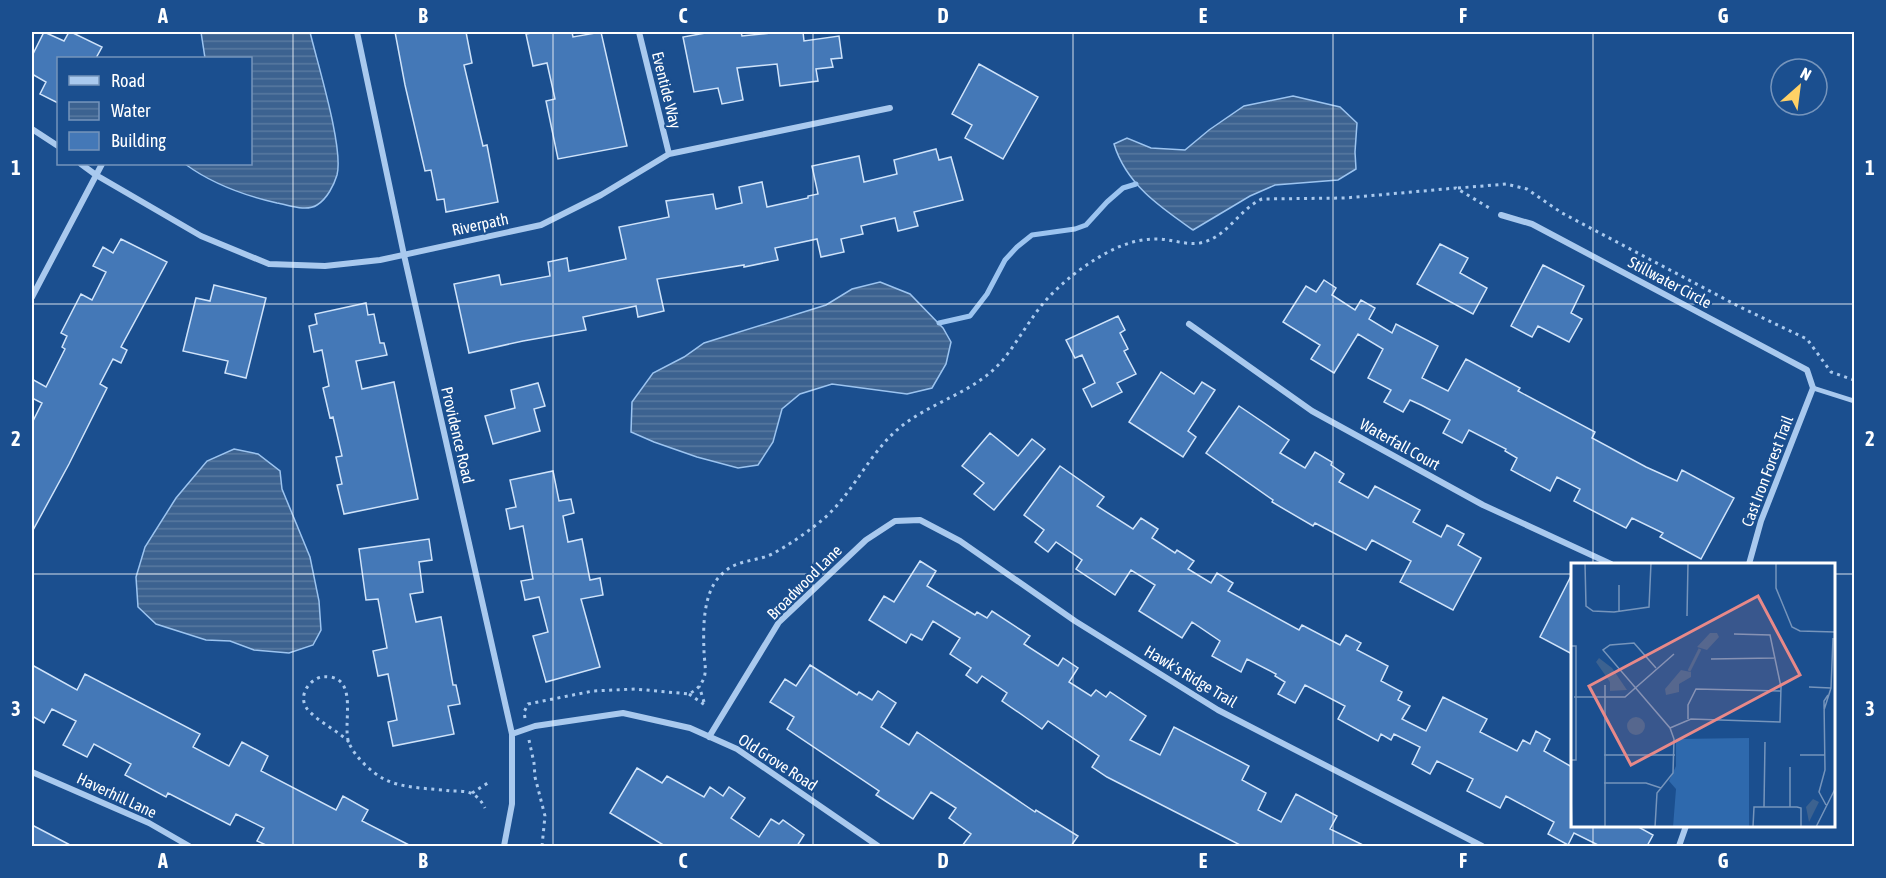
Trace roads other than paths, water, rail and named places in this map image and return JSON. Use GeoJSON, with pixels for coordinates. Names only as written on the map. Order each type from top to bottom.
{"type":"FeatureCollection","features":[{"type":"Feature","properties":{"kind":"street","name":"Providence Road"},"geometry":{"type":"LineString","coordinates":[[357,32],[404,255],[512,734],[512,804],[504,846]]}},
{"type":"Feature","properties":{"kind":"street","name":"Eventide Way"},"geometry":{"type":"LineString","coordinates":[[639,32],[669,154]]}},
{"type":"Feature","properties":{"kind":"street","name":"Riverpath"},"geometry":{"type":"LineString","coordinates":[[82,165],[201,236],[269,264],[325,266],[380,260],[541,225],[601,195],[669,154],[890,108]]}},
{"type":"Feature","properties":{"kind":"street"},"geometry":{"type":"LineString","coordinates":[[32,129],[57,145]]}},
{"type":"Feature","properties":{"kind":"street"},"geometry":{"type":"LineString","coordinates":[[32,297],[101,165]]}},
{"type":"Feature","properties":{"kind":"street","name":"Stillwater Circle"},"geometry":{"type":"LineString","coordinates":[[1501,215],[1532,224],[1807,370],[1813,388]]}},
{"type":"Feature","properties":{"kind":"street","name":"Waterfall Court"},"geometry":{"type":"LineString","coordinates":[[1189,324],[1312,411],[1483,505],[1609,563]]}},
{"type":"Feature","properties":{"kind":"street","name":"Cast Iron Forest Trail"},"geometry":{"type":"LineString","coordinates":[[1749,563],[1761,521],[1813,388]]}},
{"type":"Feature","properties":{"kind":"street","name":"Hawk's Ridge Trail"},"geometry":{"type":"LineString","coordinates":[[895,521],[920,520],[960,541],[1075,621],[1218,710],[1482,846]]}},
{"type":"Feature","properties":{"kind":"street","name":"Broadwood Lane"},"geometry":{"type":"LineString","coordinates":[[710,737],[779,622],[866,540],[895,521]]}},
{"type":"Feature","properties":{"kind":"street","name":"Old Grove Road"},"geometry":{"type":"LineString","coordinates":[[512,734],[535,726],[623,713],[690,728],[737,749],[878,846]]}},
{"type":"Feature","properties":{"kind":"street","name":"Haverhill Lane"},"geometry":{"type":"LineString","coordinates":[[32,772],[149,823],[189,846]]}},
{"type":"Feature","properties":{"kind":"street"},"geometry":{"type":"LineString","coordinates":[[1679,846],[1685,827]]}},
{"type":"Feature","properties":{"kind":"lane"},"geometry":{"type":"LineString","coordinates":[[1813,388],[1854,401]]}},
{"type":"Feature","properties":{"kind":"water"},"geometry":{"type":"Polygon","coordinates":[[[201,32],[310,32],[333,126],[338,162],[337,175],[332,187],[317,205],[308,208],[297,207],[253,197],[217,183],[186,165],[252,165],[252,57],[205,57],[201,32]]]}},
{"type":"Feature","properties":{"kind":"water"},"geometry":{"type":"Polygon","coordinates":[[[1293,96],[1340,107],[1357,123],[1356,169],[1338,180],[1275,185],[1250,196],[1193,230],[1157,203],[1136,183],[1119,158],[1114,144],[1127,138],[1151,148],[1185,150],[1244,106],[1293,96]]]}},
{"type":"Feature","properties":{"kind":"water"},"geometry":{"type":"Polygon","coordinates":[[[880,282],[910,294],[943,328],[951,342],[946,364],[932,388],[907,394],[832,384],[800,394],[782,409],[773,442],[758,465],[738,468],[697,457],[631,432],[632,402],[653,373],[684,357],[704,343],[826,305],[852,289],[880,282]]]}},
{"type":"Feature","properties":{"kind":"water"},"geometry":{"type":"Polygon","coordinates":[[[234,449],[258,454],[280,471],[282,489],[310,557],[319,601],[321,630],[313,645],[289,653],[254,650],[230,641],[206,640],[156,624],[138,607],[136,577],[145,547],[176,498],[207,461],[234,449]]]}},
{"type":"Feature","properties":{"kind":"waterway"},"geometry":{"type":"LineString","coordinates":[[939,323],[970,316],[987,294],[1005,260],[1032,235],[1075,229],[1086,225],[1123,188],[1136,184]]}}]}
